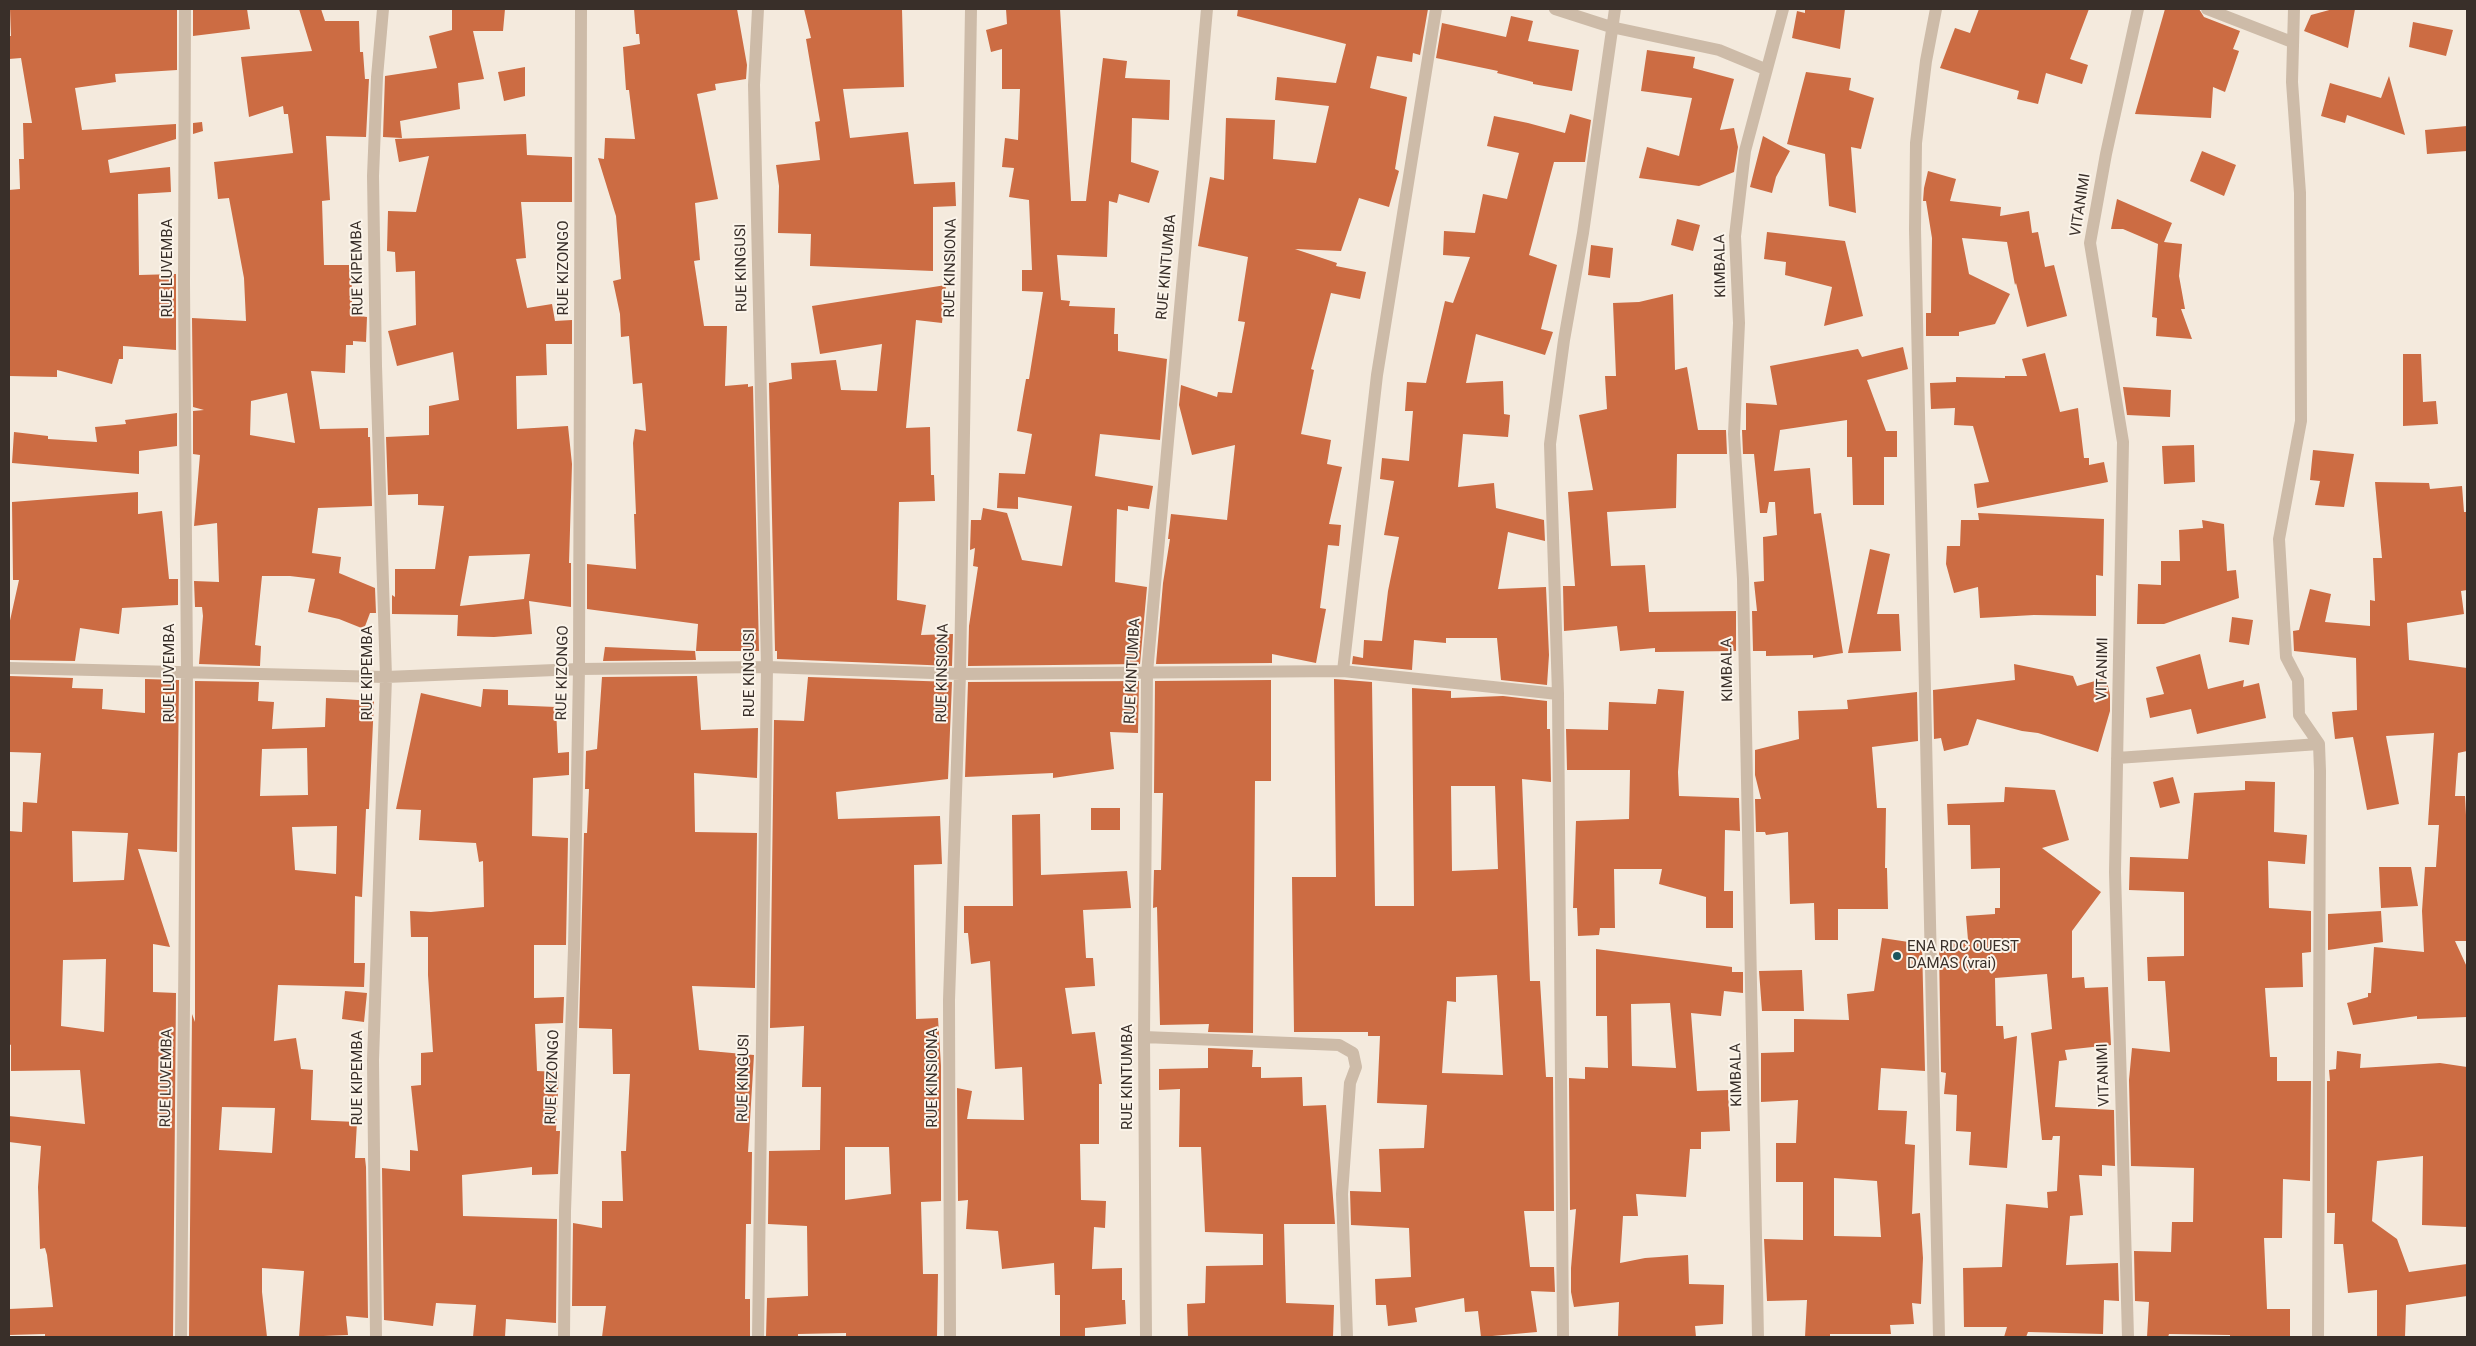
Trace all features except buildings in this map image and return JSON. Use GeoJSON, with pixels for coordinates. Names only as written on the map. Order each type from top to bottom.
{"type":"FeatureCollection","features":[{"type":"Feature","properties":{"kind":"street","name":"RUE LUVEMBA"},"geometry":{"type":"LineString","coordinates":[[181,1337],[187,672],[184,293],[185,9]]}},
{"type":"Feature","properties":{"kind":"street","name":"RUE KIPEMBA"},"geometry":{"type":"LineString","coordinates":[[376,1337],[373,1060],[386,677],[376,366],[373,176],[377,77],[383,9]]}},
{"type":"Feature","properties":{"kind":"street","name":"RUE KIZONGO"},"geometry":{"type":"LineString","coordinates":[[564,1337],[565,1211],[574,958],[579,669],[581,9]]}},
{"type":"Feature","properties":{"kind":"street","name":"RUE KINGUSI"},"geometry":{"type":"LineString","coordinates":[[758,9],[754,95],[767,668],[758,1337]]}},
{"type":"Feature","properties":{"kind":"street","name":"RUE KINSIONA"},"geometry":{"type":"LineString","coordinates":[[950,1337],[949,1000],[960,674],[971,9]]}},
{"type":"Feature","properties":{"kind":"street","name":"RUE KINTUMBA"},"geometry":{"type":"LineString","coordinates":[[1146,1337],[1144,1037],[1147,673],[1207,9]]}},
{"type":"Feature","properties":{"kind":"street"},"geometry":{"type":"LineString","coordinates":[[1343,671],[1377,374],[1436,9]]}},
{"type":"Feature","properties":{"kind":"street"},"geometry":{"type":"LineString","coordinates":[[1555,9],[1611,27],[1718,50],[1766,69]]}},
{"type":"Feature","properties":{"kind":"street"},"geometry":{"type":"LineString","coordinates":[[1563,1337],[1558,694],[1550,444],[1564,340],[1583,233],[1615,9]]}},
{"type":"Feature","properties":{"kind":"street","name":"KIMBALA"},"geometry":{"type":"LineString","coordinates":[[1758,1337],[1743,579],[1734,434],[1739,322],[1735,236],[1745,151],[1783,9]]}},
{"type":"Feature","properties":{"kind":"street"},"geometry":{"type":"LineString","coordinates":[[1936,9],[1926,61],[1916,143],[1915,230],[1938,1337]]}},
{"type":"Feature","properties":{"kind":"street","name":"VITANIMI"},"geometry":{"type":"LineString","coordinates":[[2128,1337],[2115,872],[2123,442],[2090,243],[2106,154],[2138,9]]}},
{"type":"Feature","properties":{"kind":"street"},"geometry":{"type":"LineString","coordinates":[[2207,9],[2292,42]]}},
{"type":"Feature","properties":{"kind":"street"},"geometry":{"type":"LineString","coordinates":[[2294,9],[2292,82],[2300,193],[2301,421],[2279,539],[2286,657],[2298,680],[2299,715],[2319,744],[2318,1337]]}},
{"type":"Feature","properties":{"kind":"street"},"geometry":{"type":"LineString","coordinates":[[9,668],[386,677],[579,669],[767,668],[960,674],[1343,671],[1558,694]]}},
{"type":"Feature","properties":{"kind":"street"},"geometry":{"type":"LineString","coordinates":[[2117,758],[2319,744]]}},
{"type":"Feature","properties":{"kind":"street"},"geometry":{"type":"LineString","coordinates":[[1144,1037],[1340,1045],[1353,1053],[1356,1067],[1350,1083],[1342,1194],[1347,1337]]}},
{"type":"Feature","properties":{"kind":"place","name":"ENA RDC OUEST DAMAS (vrai)"},"geometry":{"type":"Point","coordinates":[1897,956]}}]}
